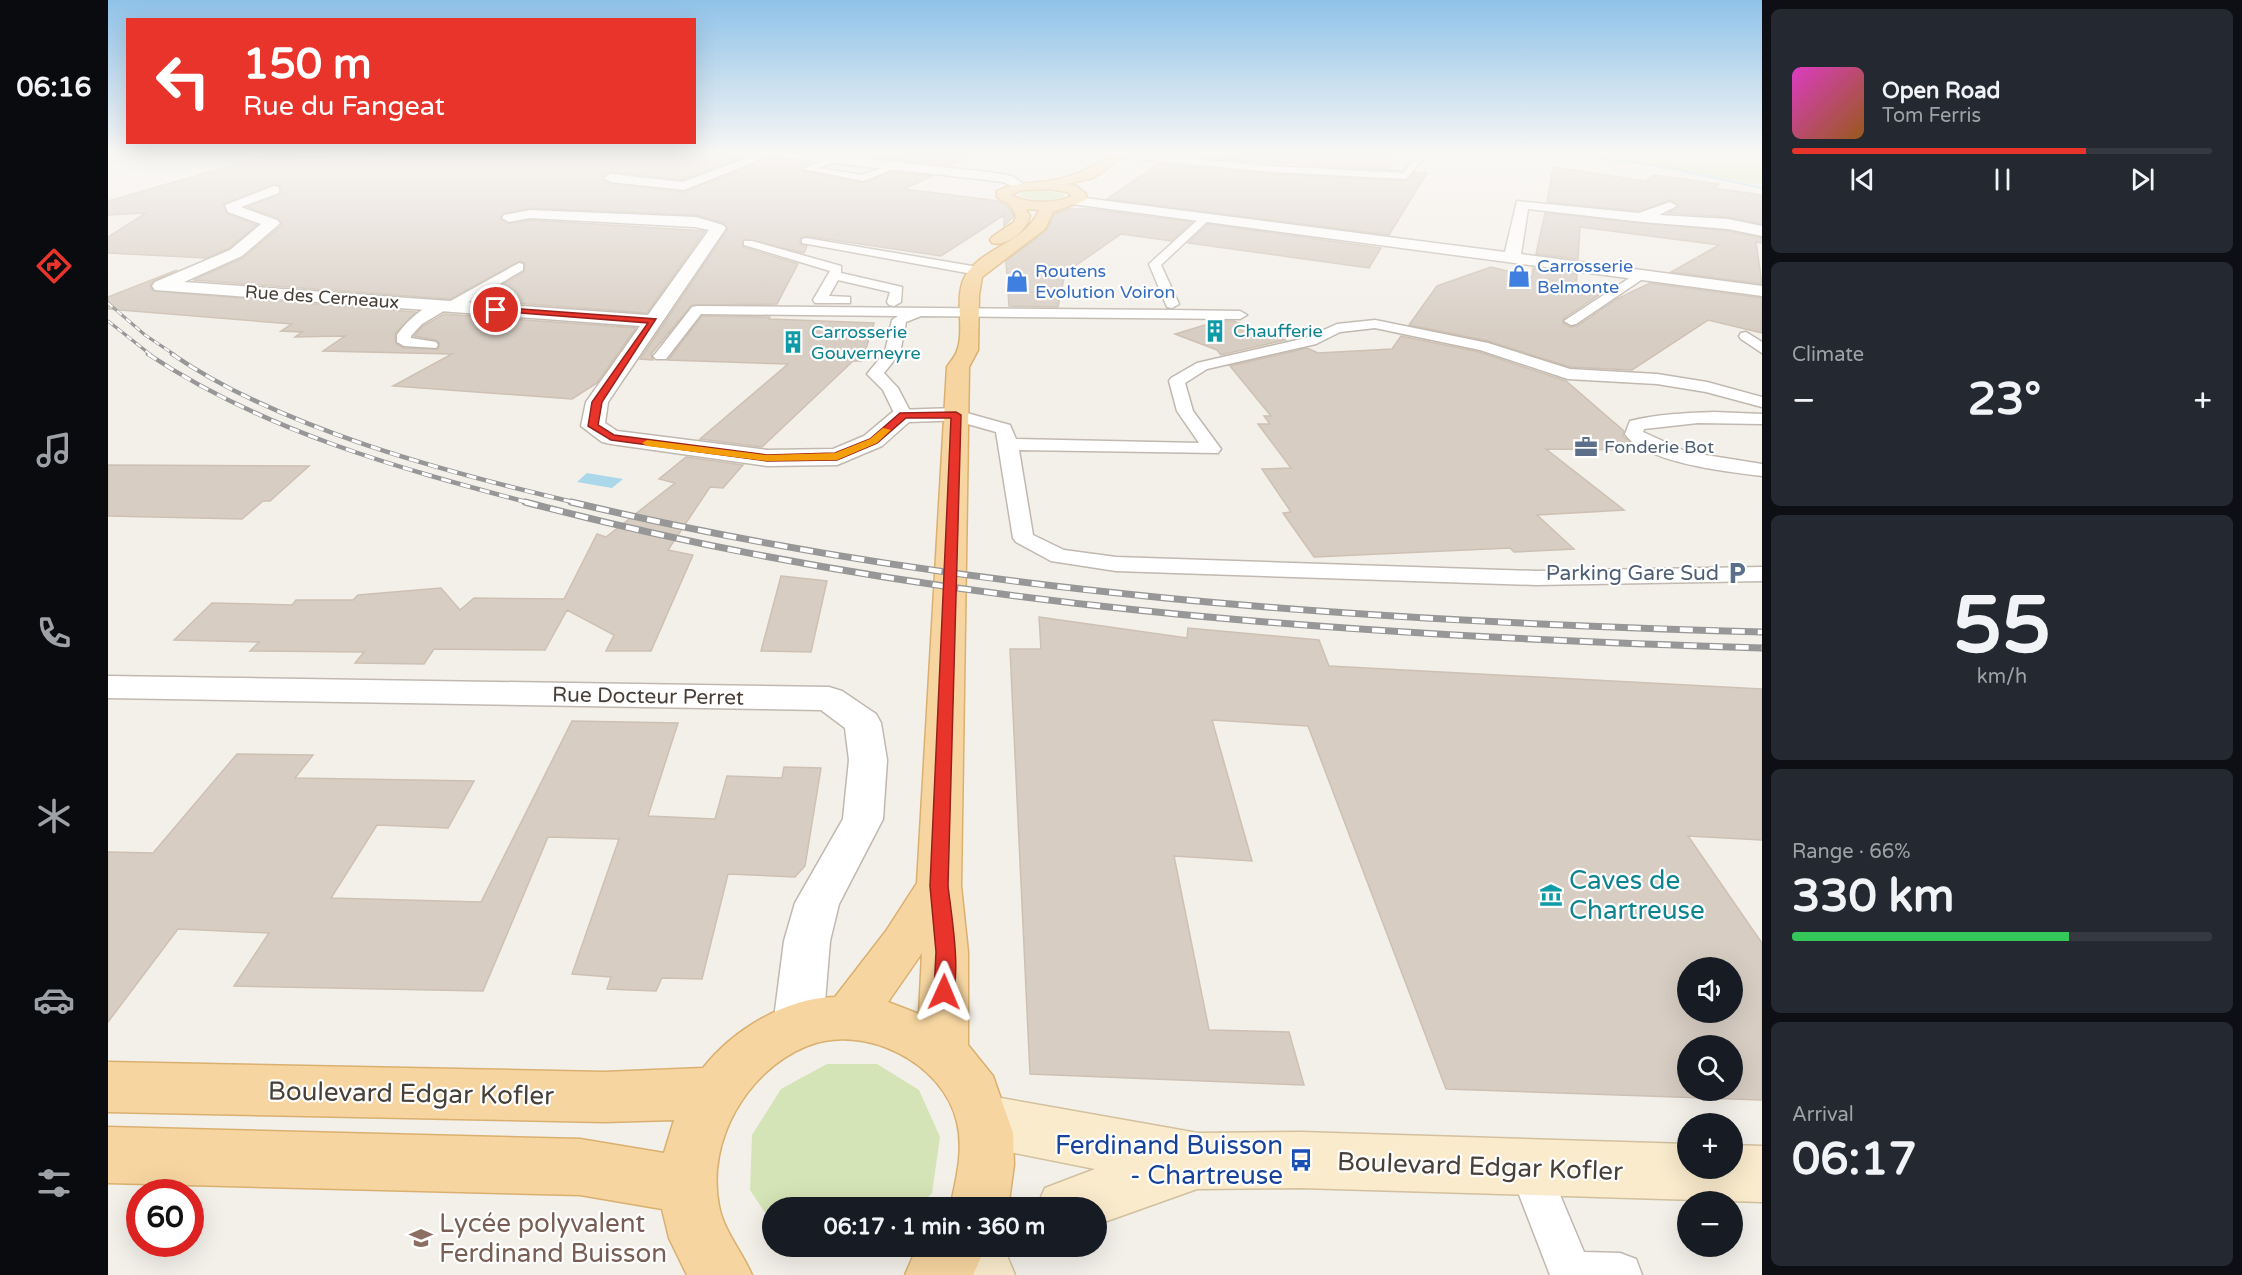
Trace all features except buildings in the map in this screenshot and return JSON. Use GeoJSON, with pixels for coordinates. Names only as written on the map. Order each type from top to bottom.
{"type":"FeatureCollection","features":[{"type":"Feature","properties":{"kind":"main road"},"geometry":{"type":"LineString","coordinates":[[943,1052],[945,952],[939,886],[956,415],[950,338],[961,278],[985,249],[1021,224],[1022,214]]}},
{"type":"Feature","properties":{"kind":"main road"},"geometry":{"type":"LineString","coordinates":[[961,278],[1033,232],[1040,226],[1045,214]]}},
{"type":"Feature","properties":{"kind":"main road"},"geometry":{"type":"LineString","coordinates":[[950,338],[968,350],[970,295],[974,276],[961,278]]}},
{"type":"Feature","properties":{"kind":"main road"},"geometry":{"type":"LineString","coordinates":[[849,1017],[902,945],[939,886]]}},
{"type":"Feature","properties":{"kind":"main road"},"geometry":{"type":"LineString","coordinates":[[722,1275],[697,1233],[688,1185],[694,1136],[714,1093],[752,1052],[798,1026],[849,1017],[900,1026],[943,1052],[968,1084],[984,1121],[988,1165],[982,1197]]}},
{"type":"Feature","properties":{"kind":"main road","name":"Boulevard Edgar Kofler"},"geometry":{"type":"LineString","coordinates":[[108,1087],[604,1097],[714,1093]]}},
{"type":"Feature","properties":{"kind":"main road"},"geometry":{"type":"LineString","coordinates":[[108,1155],[580,1167],[688,1185]]}},
{"type":"Feature","properties":{"kind":"main road"},"geometry":{"type":"LineString","coordinates":[[935,1275],[944,1268],[950,1257]]}},
{"type":"Feature","properties":{"kind":"street","name":"Rue des Cerneaux"},"geometry":{"type":"LineString","coordinates":[[246,214],[272,223],[236,253],[161,286],[653,321]]}},
{"type":"Feature","properties":{"kind":"street"},"geometry":{"type":"LineString","coordinates":[[509,218],[530,214],[696,222],[718,228],[597,402],[593,426],[611,437],[767,458],[837,457],[873,441],[903,415],[956,415]]}},
{"type":"Feature","properties":{"kind":"street"},"geometry":{"type":"LineString","coordinates":[[1180,214],[1762,291]]}},
{"type":"Feature","properties":{"kind":"street"},"geometry":{"type":"LineString","coordinates":[[1512,258],[1520,214]]}},
{"type":"Feature","properties":{"kind":"street"},"geometry":{"type":"LineString","coordinates":[[1603,214],[1728,224],[1762,231]]}},
{"type":"Feature","properties":{"kind":"street"},"geometry":{"type":"LineString","coordinates":[[1642,218],[1648,214]]}},
{"type":"Feature","properties":{"kind":"street"},"geometry":{"type":"LineString","coordinates":[[1704,214],[1762,226]]}},
{"type":"Feature","properties":{"kind":"street","name":"Rue Docteur Perret"},"geometry":{"type":"LineString","coordinates":[[108,687],[829,699],[863,723],[868,760],[863,819],[817,903],[807,941],[798,1026]]}},
{"type":"Feature","properties":{"kind":"street","name":"Boulevard Edgar Kofler"},"geometry":{"type":"LineString","coordinates":[[984,1121],[1198,1161],[1528,1166],[1762,1174]]}},
{"type":"Feature","properties":{"kind":"street","name":"Boulevard Edgar Kofler"},"geometry":{"type":"LineString","coordinates":[[1096,1197],[1198,1161]]}},
{"type":"Feature","properties":{"kind":"street"},"geometry":{"type":"LineString","coordinates":[[977,1257],[985,1275]]}},
{"type":"Feature","properties":{"kind":"lane"},"geometry":{"type":"LineString","coordinates":[[1172,304],[1155,264],[1206,218]]}},
{"type":"Feature","properties":{"kind":"lane"},"geometry":{"type":"LineString","coordinates":[[806,241],[961,278]]}},
{"type":"Feature","properties":{"kind":"lane"},"geometry":{"type":"LineString","coordinates":[[748,243],[837,269],[820,300],[894,302],[916,313],[950,338],[970,311],[1240,315]]}},
{"type":"Feature","properties":{"kind":"lane"},"geometry":{"type":"LineString","coordinates":[[431,345],[404,342],[404,335],[417,321],[519,267]]}},
{"type":"Feature","properties":{"kind":"lane"},"geometry":{"type":"LineString","coordinates":[[834,275],[897,290],[894,302]]}},
{"type":"Feature","properties":{"kind":"lane"},"geometry":{"type":"LineString","coordinates":[[1571,321],[1640,275]]}},
{"type":"Feature","properties":{"kind":"lane"},"geometry":{"type":"LineString","coordinates":[[661,356],[698,310],[916,313]]}},
{"type":"Feature","properties":{"kind":"lane"},"geometry":{"type":"LineString","coordinates":[[903,415],[890,388],[875,374],[892,353],[899,320],[916,313]]}},
{"type":"Feature","properties":{"kind":"lane"},"geometry":{"type":"LineString","coordinates":[[1009,444],[1212,449],[1185,411],[1177,381],[1202,366],[1311,341],[1337,328],[1375,324],[1483,346],[1568,374],[1658,379],[1707,387],[1762,402]]}},
{"type":"Feature","properties":{"kind":"lane"},"geometry":{"type":"LineString","coordinates":[[1746,336],[1762,350]]}},
{"type":"Feature","properties":{"kind":"lane"},"geometry":{"type":"LineString","coordinates":[[956,415],[1004,429],[1009,444],[1023,538],[1059,556],[1116,564],[1536,578],[1762,574]]}},
{"type":"Feature","properties":{"kind":"lane"},"geometry":{"type":"LineString","coordinates":[[1762,419],[1740,417],[1654,421],[1636,425],[1634,434],[1659,450],[1679,458],[1762,470]]}},
{"type":"Feature","properties":{"kind":"lane"},"geometry":{"type":"LineString","coordinates":[[1528,1166],[1571,1273],[1620,1275]]}},
{"type":"Feature","properties":{"kind":"green space"},"geometry":{"type":"Polygon","coordinates":[[[827,1064],[877,1064],[919,1090],[940,1137],[932,1193],[928,1197],[762,1197],[762,1208],[750,1190],[752,1135],[781,1089],[827,1064]]]}},
{"type":"Feature","properties":{"kind":"water"},"geometry":{"type":"Polygon","coordinates":[[[587,473],[623,479],[612,488],[577,482],[587,473]]]}},
{"type":"Feature","properties":{"kind":"railway"},"geometry":{"type":"LineString","coordinates":[[108,303],[145,335],[175,355]]}},
{"type":"Feature","properties":{"kind":"railway"},"geometry":{"type":"LineString","coordinates":[[108,321],[151,355]]}},
{"type":"Feature","properties":{"kind":"railway"},"geometry":{"type":"LineString","coordinates":[[148,354],[192,381],[285,426],[381,461],[530,503]]}},
{"type":"Feature","properties":{"kind":"railway"},"geometry":{"type":"LineString","coordinates":[[172,354],[215,381],[263,405],[314,426],[475,478],[577,503]]}},
{"type":"Feature","properties":{"kind":"railway"},"geometry":{"type":"LineString","coordinates":[[525,502],[677,538],[830,568],[984,592],[1139,610],[1294,624],[1450,635],[1762,648]]}},
{"type":"Feature","properties":{"kind":"railway"},"geometry":{"type":"LineString","coordinates":[[571,502],[718,534],[865,560],[1014,581],[1163,598],[1312,611],[1462,620],[1762,632]]}},
{"type":"Feature","properties":{"kind":"slow traffic"},"geometry":{"type":"LineString","coordinates":[[647,443],[767,458],[837,457],[873,441],[886,430]]}},
{"type":"Feature","properties":{"kind":"place","name":"Carrosserie Belmonte"},"geometry":{"type":"Point","coordinates":[1519,276]}},
{"type":"Feature","properties":{"kind":"place","name":"Routens Evolution Voiron"},"geometry":{"type":"Point","coordinates":[1017,281]}},
{"type":"Feature","properties":{"kind":"place","name":"Chaufferie"},"geometry":{"type":"Point","coordinates":[1215,331]}},
{"type":"Feature","properties":{"kind":"place","name":"Carrosserie Gouverneyre"},"geometry":{"type":"Point","coordinates":[793,342]}},
{"type":"Feature","properties":{"kind":"place","name":"Fonderie Bot"},"geometry":{"type":"Point","coordinates":[1586,447]}},
{"type":"Feature","properties":{"kind":"place","name":"Parking Gare Sud"},"geometry":{"type":"Point","coordinates":[1737,573]}},
{"type":"Feature","properties":{"kind":"place","name":"Caves de Chartreuse"},"geometry":{"type":"Point","coordinates":[1551,895]}},
{"type":"Feature","properties":{"kind":"place","name":"Ferdinand Buisson - Chartreuse"},"geometry":{"type":"Point","coordinates":[1301,1160]}},
{"type":"Feature","properties":{"kind":"place","name":"Lycée polyvalent Ferdinand Buisson"},"geometry":{"type":"Point","coordinates":[421,1238]}},
{"type":"Feature","properties":{"kind":"route"},"geometry":{"type":"LineString","coordinates":[[496,310],[653,321],[597,402],[593,426],[611,437],[767,458],[837,457],[873,441],[903,415],[956,415],[939,886],[945,952],[944,992]]}}]}
